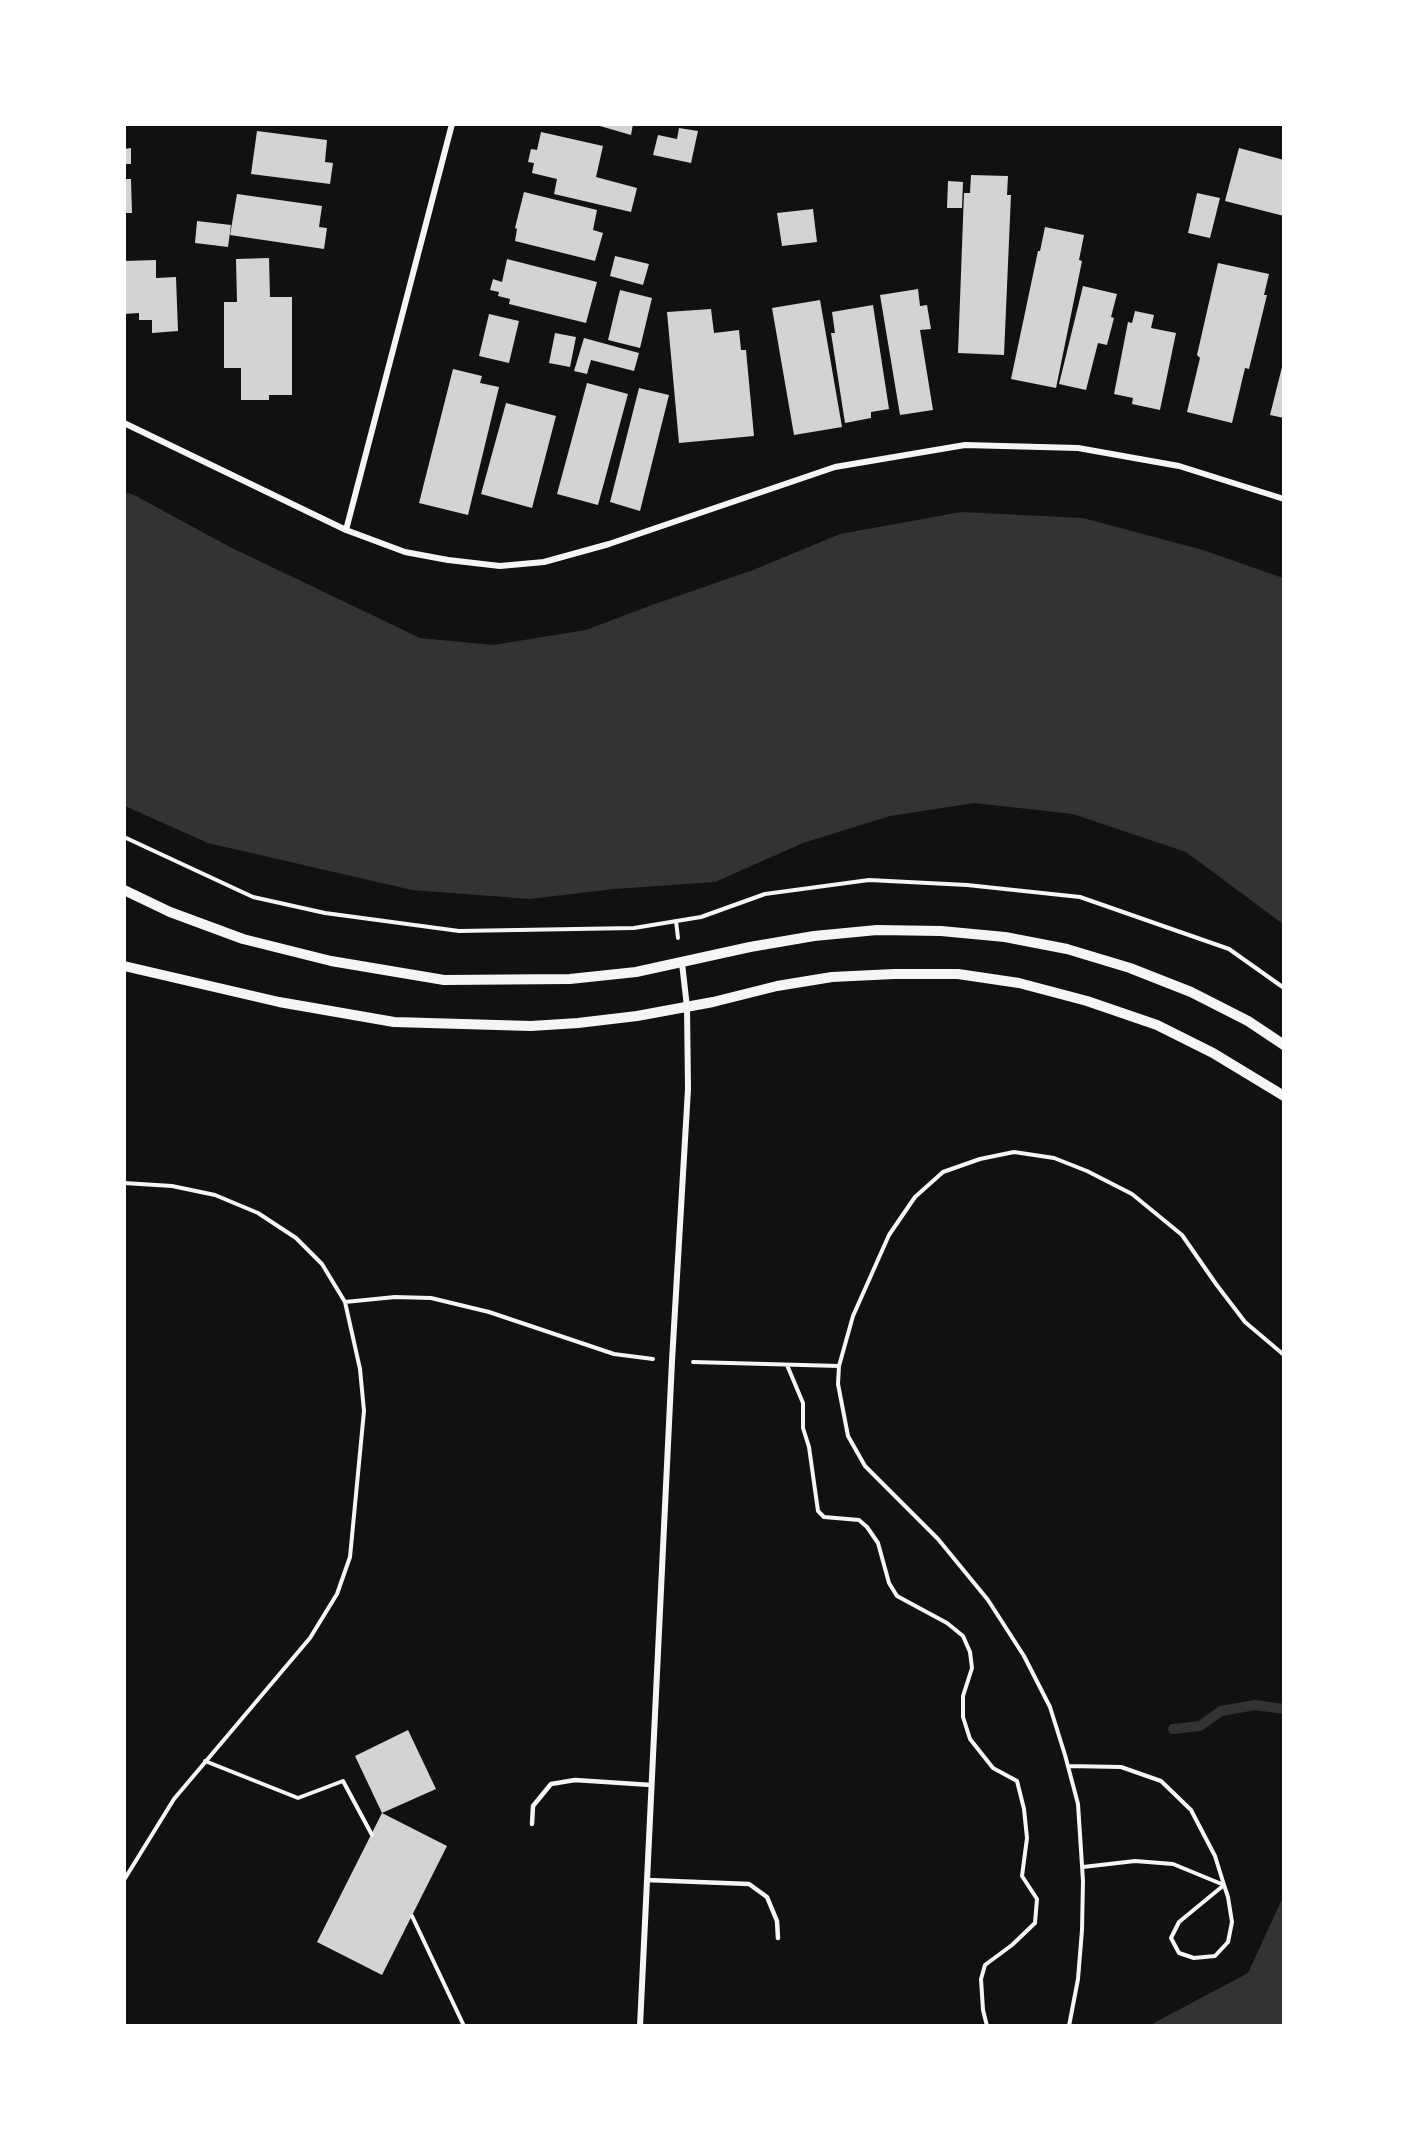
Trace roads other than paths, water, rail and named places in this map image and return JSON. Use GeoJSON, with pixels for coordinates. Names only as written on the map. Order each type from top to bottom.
{"type":"FeatureCollection","features":[{"type":"Feature","properties":{"kind":"street"},"geometry":{"type":"LineString","coordinates":[[346,530],[452,124]]}},
{"type":"Feature","properties":{"kind":"street"},"geometry":{"type":"LineString","coordinates":[[124,423],[346,530],[405,552],[500,566],[544,562],[609,544],[835,467],[965,445],[1078,448],[1179,466],[1284,499]]}},
{"type":"Feature","properties":{"kind":"street"},"geometry":{"type":"LineString","coordinates":[[124,890],[170,912],[243,939],[330,961],[444,980],[570,980],[636,972],[750,947],[814,936],[877,930],[941,931],[1005,937],[1067,949],[1130,968],[1191,992],[1248,1022],[1284,1045]]}},
{"type":"Feature","properties":{"kind":"street"},"geometry":{"type":"LineString","coordinates":[[640,2025],[672,1361],[688,1089],[687,1007],[682,963]]}},
{"type":"Feature","properties":{"kind":"street"},"geometry":{"type":"LineString","coordinates":[[124,966],[279,1002],[394,1022],[531,1026],[637,1016],[777,986],[832,977],[958,974],[1019,983],[1087,1000],[1156,1025],[1213,1053],[1284,1096]]}},
{"type":"Feature","properties":{"kind":"lane"},"geometry":{"type":"LineString","coordinates":[[532,1824],[533,1806],[551,1784],[575,1780],[651,1785]]}},
{"type":"Feature","properties":{"kind":"lane"},"geometry":{"type":"LineString","coordinates":[[647,1880],[749,1884],[767,1897],[777,1921],[778,1938]]}},
{"type":"Feature","properties":{"kind":"waterway"},"geometry":{"type":"LineString","coordinates":[[1173,1729],[1200,1726],[1221,1711],[1255,1705],[1284,1709]]}}]}
